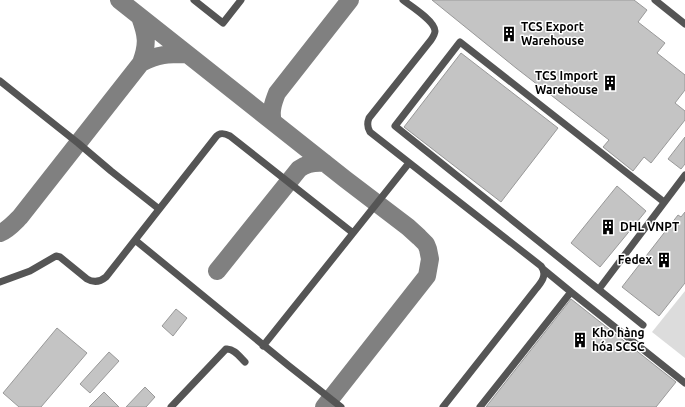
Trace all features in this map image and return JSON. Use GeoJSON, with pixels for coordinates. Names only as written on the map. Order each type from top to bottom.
{"type":"FeatureCollection","features":[{"type":"Feature","properties":{"kind":"street"},"geometry":{"type":"LineString","coordinates":[[194,0],[223,23],[241,0]]}},
{"type":"Feature","properties":{"kind":"street"},"geometry":{"type":"LineString","coordinates":[[403,0],[432,23],[435,32],[431,40],[369,118],[368,126],[370,132],[541,266],[571,292],[685,383]]}},
{"type":"Feature","properties":{"kind":"street"},"geometry":{"type":"LineString","coordinates":[[655,0],[685,24]]}},
{"type":"Feature","properties":{"kind":"street"},"geometry":{"type":"LineString","coordinates":[[643,325],[395,126],[460,42],[664,202]]}},
{"type":"Feature","properties":{"kind":"street"},"geometry":{"type":"LineString","coordinates":[[0,81],[159,209]]}},
{"type":"Feature","properties":{"kind":"street"},"geometry":{"type":"LineString","coordinates":[[0,282],[30,271],[56,256],[60,257],[92,282],[103,279],[217,136],[224,134],[230,136],[353,233]]}},
{"type":"Feature","properties":{"kind":"street"},"geometry":{"type":"LineString","coordinates":[[264,346],[409,163]]}},
{"type":"Feature","properties":{"kind":"street"},"geometry":{"type":"LineString","coordinates":[[599,289],[664,202],[682,183],[685,175]]}},
{"type":"Feature","properties":{"kind":"street"},"geometry":{"type":"LineString","coordinates":[[135,240],[341,407]]}},
{"type":"Feature","properties":{"kind":"street"},"geometry":{"type":"LineString","coordinates":[[443,407],[542,281],[544,273],[543,269]]}},
{"type":"Feature","properties":{"kind":"street"},"geometry":{"type":"LineString","coordinates":[[480,407],[571,292]]}},
{"type":"Feature","properties":{"kind":"street"},"geometry":{"type":"LineString","coordinates":[[171,407],[226,349],[233,350],[245,362]]}},
{"type":"Feature","properties":{"kind":"shaded area"},"geometry":{"type":"Polygon","coordinates":[[[685,291],[685,358],[652,332],[685,291]]]}},
{"type":"Feature","properties":{"kind":"building","name":"TCS Import Warehouse"},"geometry":{"type":"Polygon","coordinates":[[[432,0],[634,0],[647,10],[638,22],[665,43],[657,53],[685,75],[685,90],[675,103],[685,111],[685,120],[651,163],[644,157],[633,171],[603,147],[609,140],[516,68],[432,0]]]}},
{"type":"Feature","properties":{"kind":"building"},"geometry":{"type":"Polygon","coordinates":[[[461,53],[558,128],[501,202],[404,127],[461,53]]]}},
{"type":"Feature","properties":{"kind":"building"},"geometry":{"type":"Polygon","coordinates":[[[685,137],[685,164],[681,169],[668,159],[685,137]]]}},
{"type":"Feature","properties":{"kind":"building","name":"DHL VNPT"},"geometry":{"type":"Polygon","coordinates":[[[617,186],[646,211],[600,267],[571,243],[617,186]]]}},
{"type":"Feature","properties":{"kind":"building","name":"Fedex"},"geometry":{"type":"Polygon","coordinates":[[[685,212],[685,283],[659,316],[622,287],[678,215],[681,217],[685,212]]]}},
{"type":"Feature","properties":{"kind":"building","name":"Kho hàng hóa SCSC"},"geometry":{"type":"Polygon","coordinates":[[[571,299],[676,382],[656,407],[486,407],[571,299]]]}},
{"type":"Feature","properties":{"kind":"building"},"geometry":{"type":"Polygon","coordinates":[[[176,309],[187,318],[173,336],[162,326],[176,309]]]}},
{"type":"Feature","properties":{"kind":"building"},"geometry":{"type":"Polygon","coordinates":[[[57,328],[87,353],[41,407],[19,407],[3,393],[57,328]]]}},
{"type":"Feature","properties":{"kind":"building"},"geometry":{"type":"Polygon","coordinates":[[[109,352],[119,361],[90,393],[80,384],[109,352]]]}},
{"type":"Feature","properties":{"kind":"building"},"geometry":{"type":"Polygon","coordinates":[[[145,387],[155,397],[146,407],[126,407],[145,387]]]}},
{"type":"Feature","properties":{"kind":"building"},"geometry":{"type":"Polygon","coordinates":[[[104,392],[119,407],[89,407],[104,392]]]}},
{"type":"Feature","properties":{"kind":"taxiway"},"geometry":{"type":"LineString","coordinates":[[119,0],[408,227],[426,244],[430,259],[427,276],[324,407]]}},
{"type":"Feature","properties":{"kind":"taxiway"},"geometry":{"type":"LineString","coordinates":[[273,122],[272,108],[277,93],[350,0]]}},
{"type":"Feature","properties":{"kind":"taxiway"},"geometry":{"type":"LineString","coordinates":[[0,233],[20,217],[141,63],[146,40],[140,17]]}},
{"type":"Feature","properties":{"kind":"taxiway"},"geometry":{"type":"LineString","coordinates":[[141,63],[163,55],[187,54]]}},
{"type":"Feature","properties":{"kind":"taxiway"},"geometry":{"type":"LineString","coordinates":[[217,271],[299,169],[311,163],[325,163]]}},
{"type":"Feature","properties":{"kind":"place","name":"TCS Export Warehouse"},"geometry":{"type":"Point","coordinates":[509,34]}},
{"type":"Feature","properties":{"kind":"place","name":"TCS Import Warehouse"},"geometry":{"type":"Point","coordinates":[610,83]}},
{"type":"Feature","properties":{"kind":"place","name":"DHL VNPT"},"geometry":{"type":"Point","coordinates":[608,227]}},
{"type":"Feature","properties":{"kind":"place","name":"Fedex"},"geometry":{"type":"Point","coordinates":[664,260]}},
{"type":"Feature","properties":{"kind":"place","name":"Kho hàng hóa SCSC"},"geometry":{"type":"Point","coordinates":[580,340]}}]}
